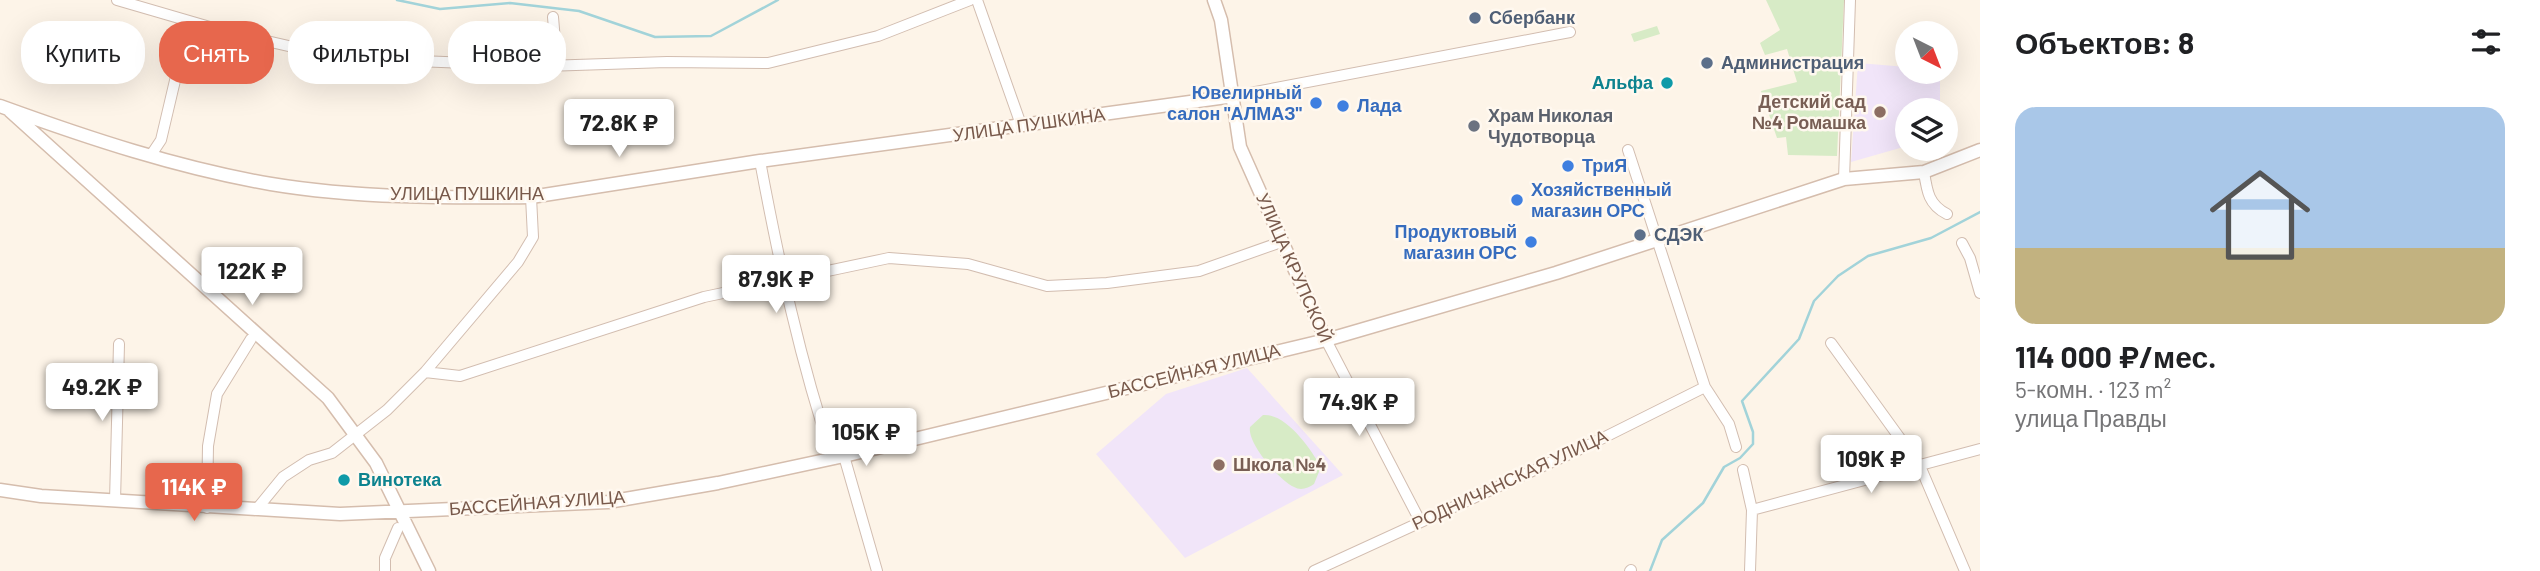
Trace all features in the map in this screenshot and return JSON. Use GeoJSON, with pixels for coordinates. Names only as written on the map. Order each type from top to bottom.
{"type":"FeatureCollection","features":[{"type":"Feature","properties":{"kind":"street"},"geometry":{"type":"LineString","coordinates":[[117,0],[189,21]]}},
{"type":"Feature","properties":{"kind":"street"},"geometry":{"type":"LineString","coordinates":[[566,65],[768,63],[878,36],[971,0]]}},
{"type":"Feature","properties":{"kind":"street"},"geometry":{"type":"LineString","coordinates":[[977,0],[1018,122]]}},
{"type":"Feature","properties":{"kind":"street","name":"УЛИЦА КРУПСКОЙ"},"geometry":{"type":"LineString","coordinates":[[1214,0],[1221,20],[1240,147],[1326,340],[1420,521]]}},
{"type":"Feature","properties":{"kind":"street"},"geometry":{"type":"LineString","coordinates":[[1843,178],[1850,0]]}},
{"type":"Feature","properties":{"kind":"street"},"geometry":{"type":"LineString","coordinates":[[553,17],[553,21]]}},
{"type":"Feature","properties":{"kind":"street","name":"УЛИЦА ПУШКИНА"},"geometry":{"type":"LineString","coordinates":[[1,105],[111,146],[273,175],[400,187],[511,192],[1018,122],[1234,96],[1570,32]]}},
{"type":"Feature","properties":{"kind":"street"},"geometry":{"type":"LineString","coordinates":[[274,42],[341,58],[448,61]]}},
{"type":"Feature","properties":{"kind":"street"},"geometry":{"type":"LineString","coordinates":[[153,152],[162,140],[175,84]]}},
{"type":"Feature","properties":{"kind":"street"},"geometry":{"type":"LineString","coordinates":[[1,105],[323,404],[354,436]]}},
{"type":"Feature","properties":{"kind":"street"},"geometry":{"type":"LineString","coordinates":[[1,105],[327,398],[354,436],[429,571]]}},
{"type":"Feature","properties":{"kind":"street","name":"УЛИЦА ПУШКИНА"},"geometry":{"type":"LineString","coordinates":[[153,152],[271,184],[401,196],[531,197],[1018,122]]}},
{"type":"Feature","properties":{"kind":"street"},"geometry":{"type":"LineString","coordinates":[[1628,150],[1705,387],[1729,424],[1736,447]]}},
{"type":"Feature","properties":{"kind":"street","name":"БАССЕЙНАЯ УЛИЦА"},"geometry":{"type":"LineString","coordinates":[[0,492],[207,508],[395,512],[608,502],[718,484],[839,458],[1326,340],[1658,240],[1843,178],[1924,172],[1980,150]]}},
{"type":"Feature","properties":{"kind":"street"},"geometry":{"type":"LineString","coordinates":[[760,161],[783,279],[812,395],[839,458],[877,571]]}},
{"type":"Feature","properties":{"kind":"street"},"geometry":{"type":"LineString","coordinates":[[1924,172],[1927,192],[1935,208],[1947,214]]}},
{"type":"Feature","properties":{"kind":"street"},"geometry":{"type":"LineString","coordinates":[[256,510],[283,477],[309,460],[332,453],[425,372],[518,262],[533,237],[531,197]]}},
{"type":"Feature","properties":{"kind":"street"},"geometry":{"type":"LineString","coordinates":[[425,372],[460,376],[704,298],[889,258],[968,264],[1048,286],[1107,283],[1199,271],[1281,242]]}},
{"type":"Feature","properties":{"kind":"street"},"geometry":{"type":"LineString","coordinates":[[1962,243],[1970,258],[1980,293]]}},
{"type":"Feature","properties":{"kind":"street"},"geometry":{"type":"LineString","coordinates":[[207,508],[208,446],[218,394],[251,339]]}},
{"type":"Feature","properties":{"kind":"street"},"geometry":{"type":"LineString","coordinates":[[1831,343],[1920,466],[1965,571]]}},
{"type":"Feature","properties":{"kind":"street"},"geometry":{"type":"LineString","coordinates":[[115,501],[120,344]]}},
{"type":"Feature","properties":{"kind":"street","name":"РОДНИЧАНСКАЯ УЛИЦА"},"geometry":{"type":"LineString","coordinates":[[1321,570],[1420,521],[1589,445],[1705,387]]}},
{"type":"Feature","properties":{"kind":"street"},"geometry":{"type":"LineString","coordinates":[[1752,510],[1980,449]]}},
{"type":"Feature","properties":{"kind":"street"},"geometry":{"type":"LineString","coordinates":[[1743,470],[1752,510],[1750,571]]}},
{"type":"Feature","properties":{"kind":"street"},"geometry":{"type":"LineString","coordinates":[[395,512],[398,527],[421,571]]}},
{"type":"Feature","properties":{"kind":"street"},"geometry":{"type":"LineString","coordinates":[[385,571],[385,558],[398,527]]}},
{"type":"Feature","properties":{"kind":"shaded area","name":"Детский сад №4 Ромашка"},"geometry":{"type":"Polygon","coordinates":[[[1858,63],[1895,66],[1895,84],[1940,84],[1940,98],[1895,98],[1895,149],[1851,162],[1858,63]]]}},
{"type":"Feature","properties":{"kind":"shaded area","name":"Школа №4"},"geometry":{"type":"Polygon","coordinates":[[[1247,368],[1343,475],[1185,558],[1096,454],[1166,394],[1247,368]]]}},
{"type":"Feature","properties":{"kind":"green space"},"geometry":{"type":"Polygon","coordinates":[[[1766,0],[1844,0],[1837,156],[1788,155],[1786,137],[1777,138],[1761,91],[1797,82],[1787,49],[1765,55],[1760,43],[1780,30],[1766,0]]]}},
{"type":"Feature","properties":{"kind":"green space"},"geometry":{"type":"Polygon","coordinates":[[[1657,26],[1660,34],[1634,42],[1631,34],[1657,26]]]}},
{"type":"Feature","properties":{"kind":"green space"},"geometry":{"type":"Polygon","coordinates":[[[1263,415],[1272,416],[1289,426],[1311,451],[1321,467],[1314,484],[1299,489],[1294,487],[1280,477],[1265,460],[1250,434],[1250,427],[1263,415]]]}},
{"type":"Feature","properties":{"kind":"waterway"},"geometry":{"type":"LineString","coordinates":[[397,0],[440,9],[510,3],[579,11],[655,37],[711,36],[778,0]]}},
{"type":"Feature","properties":{"kind":"waterway"},"geometry":{"type":"LineString","coordinates":[[1650,571],[1662,540],[1703,503],[1724,467],[1740,458],[1753,444],[1753,432],[1742,401],[1799,339],[1814,301],[1838,276],[1868,256],[1931,238],[1980,212]]}},
{"type":"Feature","properties":{"kind":"place","name":"Сбербанк"},"geometry":{"type":"Point","coordinates":[1475,18]}},
{"type":"Feature","properties":{"kind":"place","name":"Администрация"},"geometry":{"type":"Point","coordinates":[1707,63]}},
{"type":"Feature","properties":{"kind":"place","name":"Альфа"},"geometry":{"type":"Point","coordinates":[1667,83]}},
{"type":"Feature","properties":{"kind":"place","name":"Ювелирный салон \"АЛМАЗ\""},"geometry":{"type":"Point","coordinates":[1316,103]}},
{"type":"Feature","properties":{"kind":"place","name":"Лада"},"geometry":{"type":"Point","coordinates":[1343,106]}},
{"type":"Feature","properties":{"kind":"place","name":"Детский сад №4 Ромашка"},"geometry":{"type":"Point","coordinates":[1880,112]}},
{"type":"Feature","properties":{"kind":"place","name":"Храм Николая Чудотворца"},"geometry":{"type":"Point","coordinates":[1474,126]}},
{"type":"Feature","properties":{"kind":"place","name":"ТриЯ"},"geometry":{"type":"Point","coordinates":[1568,166]}},
{"type":"Feature","properties":{"kind":"place","name":"Хозяйственный магазин ОРС"},"geometry":{"type":"Point","coordinates":[1517,200]}},
{"type":"Feature","properties":{"kind":"place","name":"СДЭК"},"geometry":{"type":"Point","coordinates":[1640,235]}},
{"type":"Feature","properties":{"kind":"place","name":"Продуктовый магазин ОРС"},"geometry":{"type":"Point","coordinates":[1531,242]}},
{"type":"Feature","properties":{"kind":"place","name":"Школа №4"},"geometry":{"type":"Point","coordinates":[1219,465]}},
{"type":"Feature","properties":{"kind":"place","name":"Винотека"},"geometry":{"type":"Point","coordinates":[344,480]}}]}
